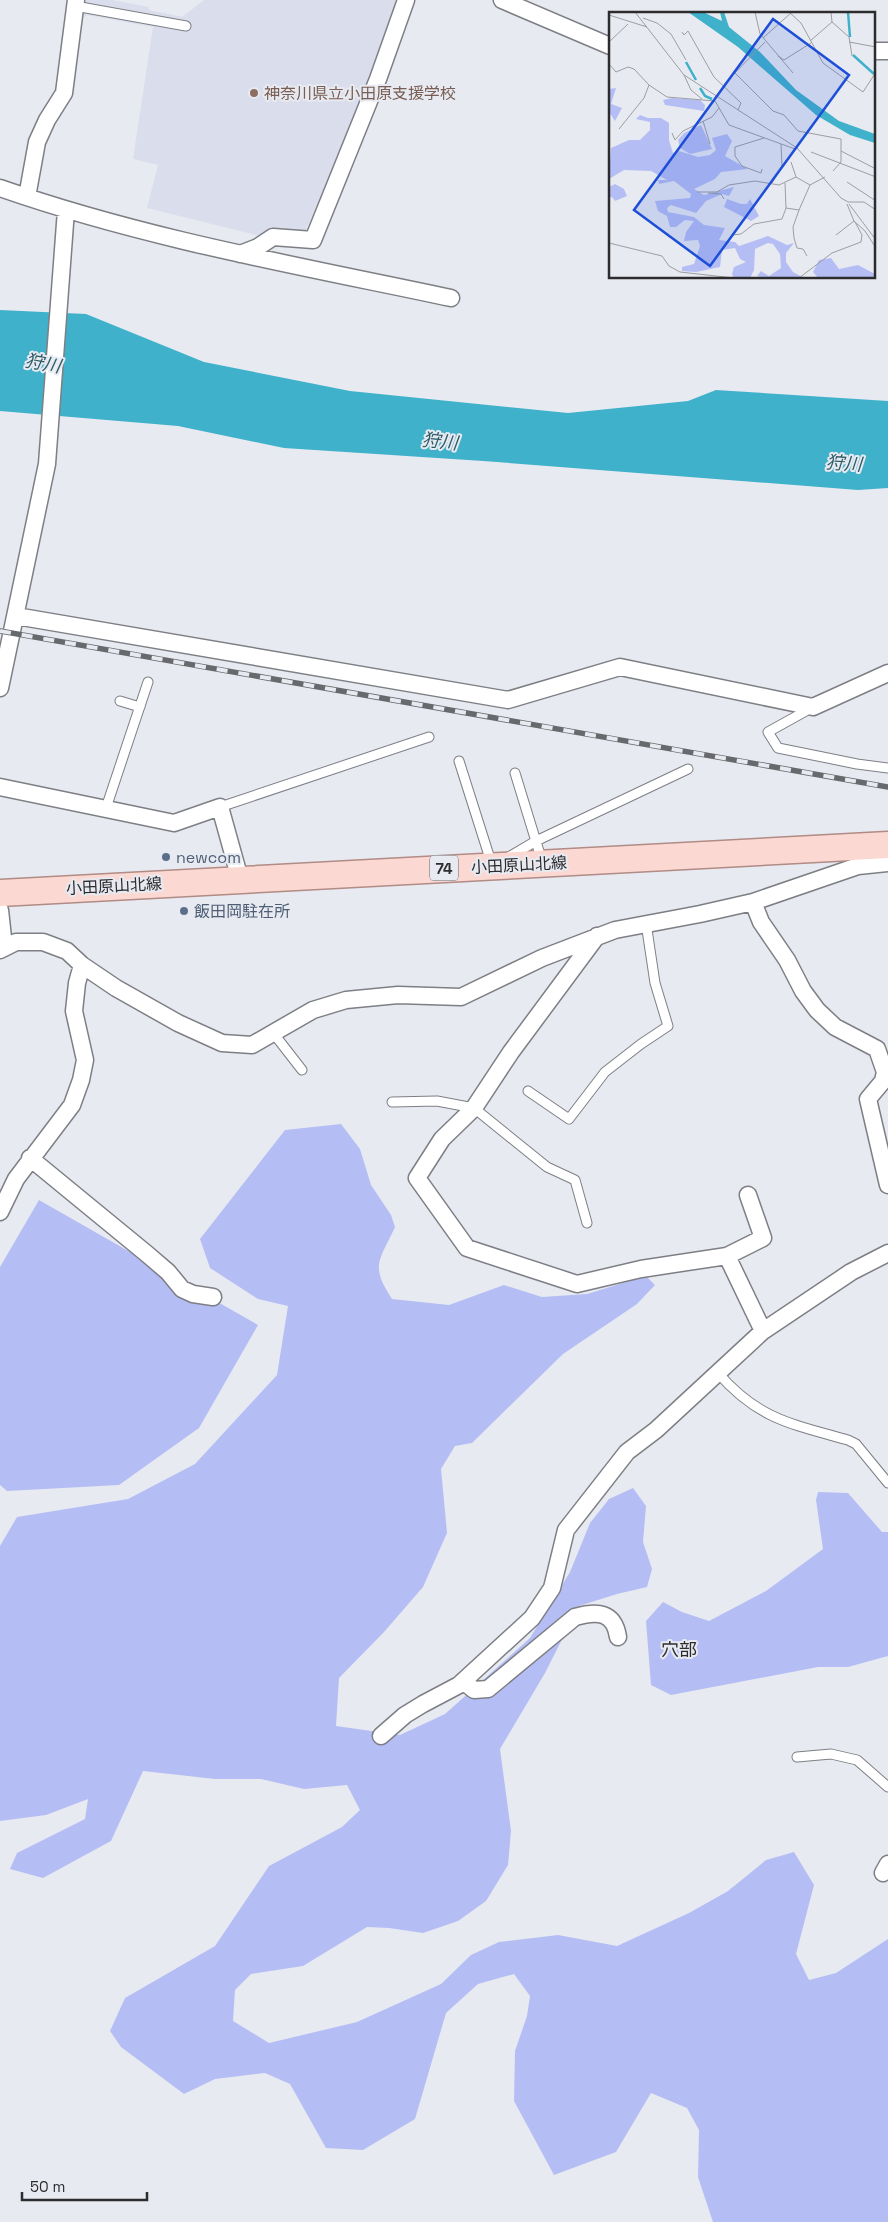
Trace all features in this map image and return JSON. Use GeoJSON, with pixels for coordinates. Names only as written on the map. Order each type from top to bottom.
{"type":"FeatureCollection","features":[{"type":"Feature","properties":{"kind":"main road","name":"小田原山北線"},"geometry":{"type":"LineString","coordinates":[[0,893],[492,866],[540,852],[888,845]]}},
{"type":"Feature","properties":{"kind":"street"},"geometry":{"type":"LineString","coordinates":[[239,254],[258,247],[273,237],[313,240],[378,79],[406,0]]}},
{"type":"Feature","properties":{"kind":"street"},"geometry":{"type":"LineString","coordinates":[[502,0],[609,46]]}},
{"type":"Feature","properties":{"kind":"street"},"geometry":{"type":"LineString","coordinates":[[27,197],[37,142],[47,120],[64,93],[75,3]]}},
{"type":"Feature","properties":{"kind":"street"},"geometry":{"type":"LineString","coordinates":[[0,188],[66,210],[239,254],[451,298]]}},
{"type":"Feature","properties":{"kind":"street"},"geometry":{"type":"LineString","coordinates":[[0,688],[46,464],[66,210]]}},
{"type":"Feature","properties":{"kind":"street"},"geometry":{"type":"LineString","coordinates":[[16,616],[508,700],[620,667],[813,707],[888,672]]}},
{"type":"Feature","properties":{"kind":"street"},"geometry":{"type":"LineString","coordinates":[[0,786],[174,823],[220,807],[240,879]]}},
{"type":"Feature","properties":{"kind":"street"},"geometry":{"type":"LineString","coordinates":[[0,910],[2,948],[16,942],[43,942],[67,951],[82,965],[178,1023],[222,1043],[252,1045],[313,1010],[346,1000],[398,995],[460,997],[542,958],[597,936],[646,923],[754,902],[858,866],[888,863]]}},
{"type":"Feature","properties":{"kind":"street"},"geometry":{"type":"LineString","coordinates":[[754,902],[761,922],[787,960],[803,991],[817,1010],[835,1027],[877,1049],[885,1072],[883,1081],[868,1099],[888,1185]]}},
{"type":"Feature","properties":{"kind":"street"},"geometry":{"type":"LineString","coordinates":[[597,936],[511,1052],[474,1108],[442,1139],[418,1178],[467,1248],[577,1284],[641,1269],[727,1256],[763,1238],[748,1195]]}},
{"type":"Feature","properties":{"kind":"street"},"geometry":{"type":"LineString","coordinates":[[0,1212],[16,1180],[30,1158],[72,1105],[81,1080],[85,1060],[74,1011],[82,965]]}},
{"type":"Feature","properties":{"kind":"street"},"geometry":{"type":"LineString","coordinates":[[30,1158],[168,1272],[182,1289],[193,1294],[213,1297]]}},
{"type":"Feature","properties":{"kind":"street"},"geometry":{"type":"LineString","coordinates":[[381,1736],[405,1715],[463,1681],[532,1618],[552,1588],[566,1530],[627,1452],[656,1430],[763,1331],[851,1272],[888,1253]]}},
{"type":"Feature","properties":{"kind":"street"},"geometry":{"type":"LineString","coordinates":[[727,1256],[763,1331]]}},
{"type":"Feature","properties":{"kind":"street"},"geometry":{"type":"LineString","coordinates":[[463,1681],[474,1690],[488,1689],[575,1618],[583,1615],[591,1613],[607,1616],[616,1625],[618,1637]]}},
{"type":"Feature","properties":{"kind":"lane"},"geometry":{"type":"LineString","coordinates":[[75,3],[186,26]]}},
{"type":"Feature","properties":{"kind":"lane"},"geometry":{"type":"LineString","coordinates":[[106,808],[148,682]]}},
{"type":"Feature","properties":{"kind":"lane"},"geometry":{"type":"LineString","coordinates":[[120,701],[140,708]]}},
{"type":"Feature","properties":{"kind":"lane"},"geometry":{"type":"LineString","coordinates":[[813,707],[768,732],[778,748],[857,764],[888,768]]}},
{"type":"Feature","properties":{"kind":"lane"},"geometry":{"type":"LineString","coordinates":[[220,807],[429,736]]}},
{"type":"Feature","properties":{"kind":"lane"},"geometry":{"type":"LineString","coordinates":[[459,761],[492,866]]}},
{"type":"Feature","properties":{"kind":"lane"},"geometry":{"type":"LineString","coordinates":[[514,773],[540,852],[688,769]]}},
{"type":"Feature","properties":{"kind":"lane"},"geometry":{"type":"LineString","coordinates":[[528,1091],[569,1119],[606,1072],[641,1044],[668,1026],[655,983],[646,923]]}},
{"type":"Feature","properties":{"kind":"lane"},"geometry":{"type":"LineString","coordinates":[[274,1034],[302,1070]]}},
{"type":"Feature","properties":{"kind":"lane"},"geometry":{"type":"LineString","coordinates":[[392,1102],[437,1102],[474,1108],[547,1167],[576,1180],[587,1223]]}},
{"type":"Feature","properties":{"kind":"lane"},"geometry":{"type":"LineString","coordinates":[[718,1373],[735,1393],[773,1417],[856,1444],[888,1483]]}},
{"type":"Feature","properties":{"kind":"lane"},"geometry":{"type":"LineString","coordinates":[[797,1758],[831,1754],[857,1760],[888,1787]]}},
{"type":"Feature","properties":{"kind":"shaded area","name":"神奈川県立小田原支援学校"},"geometry":{"type":"Polygon","coordinates":[[[86,0],[112,0],[149,7],[149,10],[182,17],[204,0],[406,0],[301,241],[268,238],[147,208],[158,165],[133,159],[153,27],[87,15],[83,18],[86,0]]]}},
{"type":"Feature","properties":{"kind":"shaded area"},"geometry":{"type":"Polygon","coordinates":[[[341,1124],[360,1149],[371,1185],[391,1215],[395,1227],[379,1263],[381,1278],[392,1299],[449,1305],[504,1285],[542,1297],[587,1294],[646,1276],[655,1285],[637,1304],[563,1354],[472,1443],[455,1446],[441,1469],[447,1533],[423,1587],[384,1632],[339,1678],[336,1726],[400,1735],[445,1714],[530,1638],[570,1572],[590,1523],[609,1499],[633,1488],[646,1506],[643,1542],[652,1569],[647,1587],[579,1606],[545,1673],[500,1749],[511,1831],[508,1865],[486,1901],[458,1921],[423,1933],[367,1927],[303,1966],[251,1974],[235,1990],[233,2021],[269,2043],[357,2022],[441,1984],[471,1955],[499,1942],[558,1935],[617,1946],[689,1913],[728,1891],[766,1860],[794,1852],[814,1885],[796,1954],[809,1980],[836,1973],[888,1939],[888,2222],[713,2222],[698,2177],[699,2130],[687,2108],[651,2093],[616,2152],[554,2175],[514,2101],[515,2051],[527,2016],[530,1996],[514,1974],[478,1984],[446,2013],[415,2119],[363,2150],[326,2148],[290,2084],[265,2073],[215,2079],[184,2094],[121,2047],[110,2031],[125,1998],[215,1946],[269,1866],[342,1827],[360,1810],[347,1785],[304,1789],[261,1779],[215,1779],[143,1771],[111,1841],[43,1878],[10,1869],[17,1853],[85,1819],[88,1799],[46,1815],[0,1821],[0,1546],[17,1517],[128,1499],[195,1464],[277,1375],[288,1306],[258,1299],[210,1268],[200,1239],[285,1130],[341,1124]]]}},
{"type":"Feature","properties":{"kind":"shaded area"},"geometry":{"type":"Polygon","coordinates":[[[39,1200],[258,1325],[199,1428],[119,1485],[7,1491],[0,1485],[0,1267],[39,1200]]]}},
{"type":"Feature","properties":{"kind":"shaded area"},"geometry":{"type":"Polygon","coordinates":[[[818,1492],[848,1493],[882,1532],[888,1532],[888,1656],[848,1667],[818,1667],[671,1695],[651,1685],[646,1621],[663,1602],[682,1612],[709,1621],[766,1591],[823,1549],[816,1500],[818,1492]]]}},
{"type":"Feature","properties":{"kind":"water","name":"狩川"},"geometry":{"type":"Polygon","coordinates":[[[0,310],[86,314],[204,362],[350,391],[568,413],[688,401],[716,390],[888,401],[888,488],[858,490],[483,461],[284,448],[178,426],[0,411],[0,310]]]}},
{"type":"Feature","properties":{"kind":"railway"},"geometry":{"type":"LineString","coordinates":[[0,631],[888,787]]}},
{"type":"Feature","properties":{"kind":"place","name":"神奈川県立小田原支援学校"},"geometry":{"type":"Point","coordinates":[254,93]}},
{"type":"Feature","properties":{"kind":"place","name":"newcom"},"geometry":{"type":"Point","coordinates":[166,857]}},
{"type":"Feature","properties":{"kind":"place","name":"飯田岡駐在所"},"geometry":{"type":"Point","coordinates":[184,911]}},
{"type":"Feature","properties":{"kind":"district","name":"穴部"},"geometry":{"type":"Point","coordinates":[679,1649]}}]}
